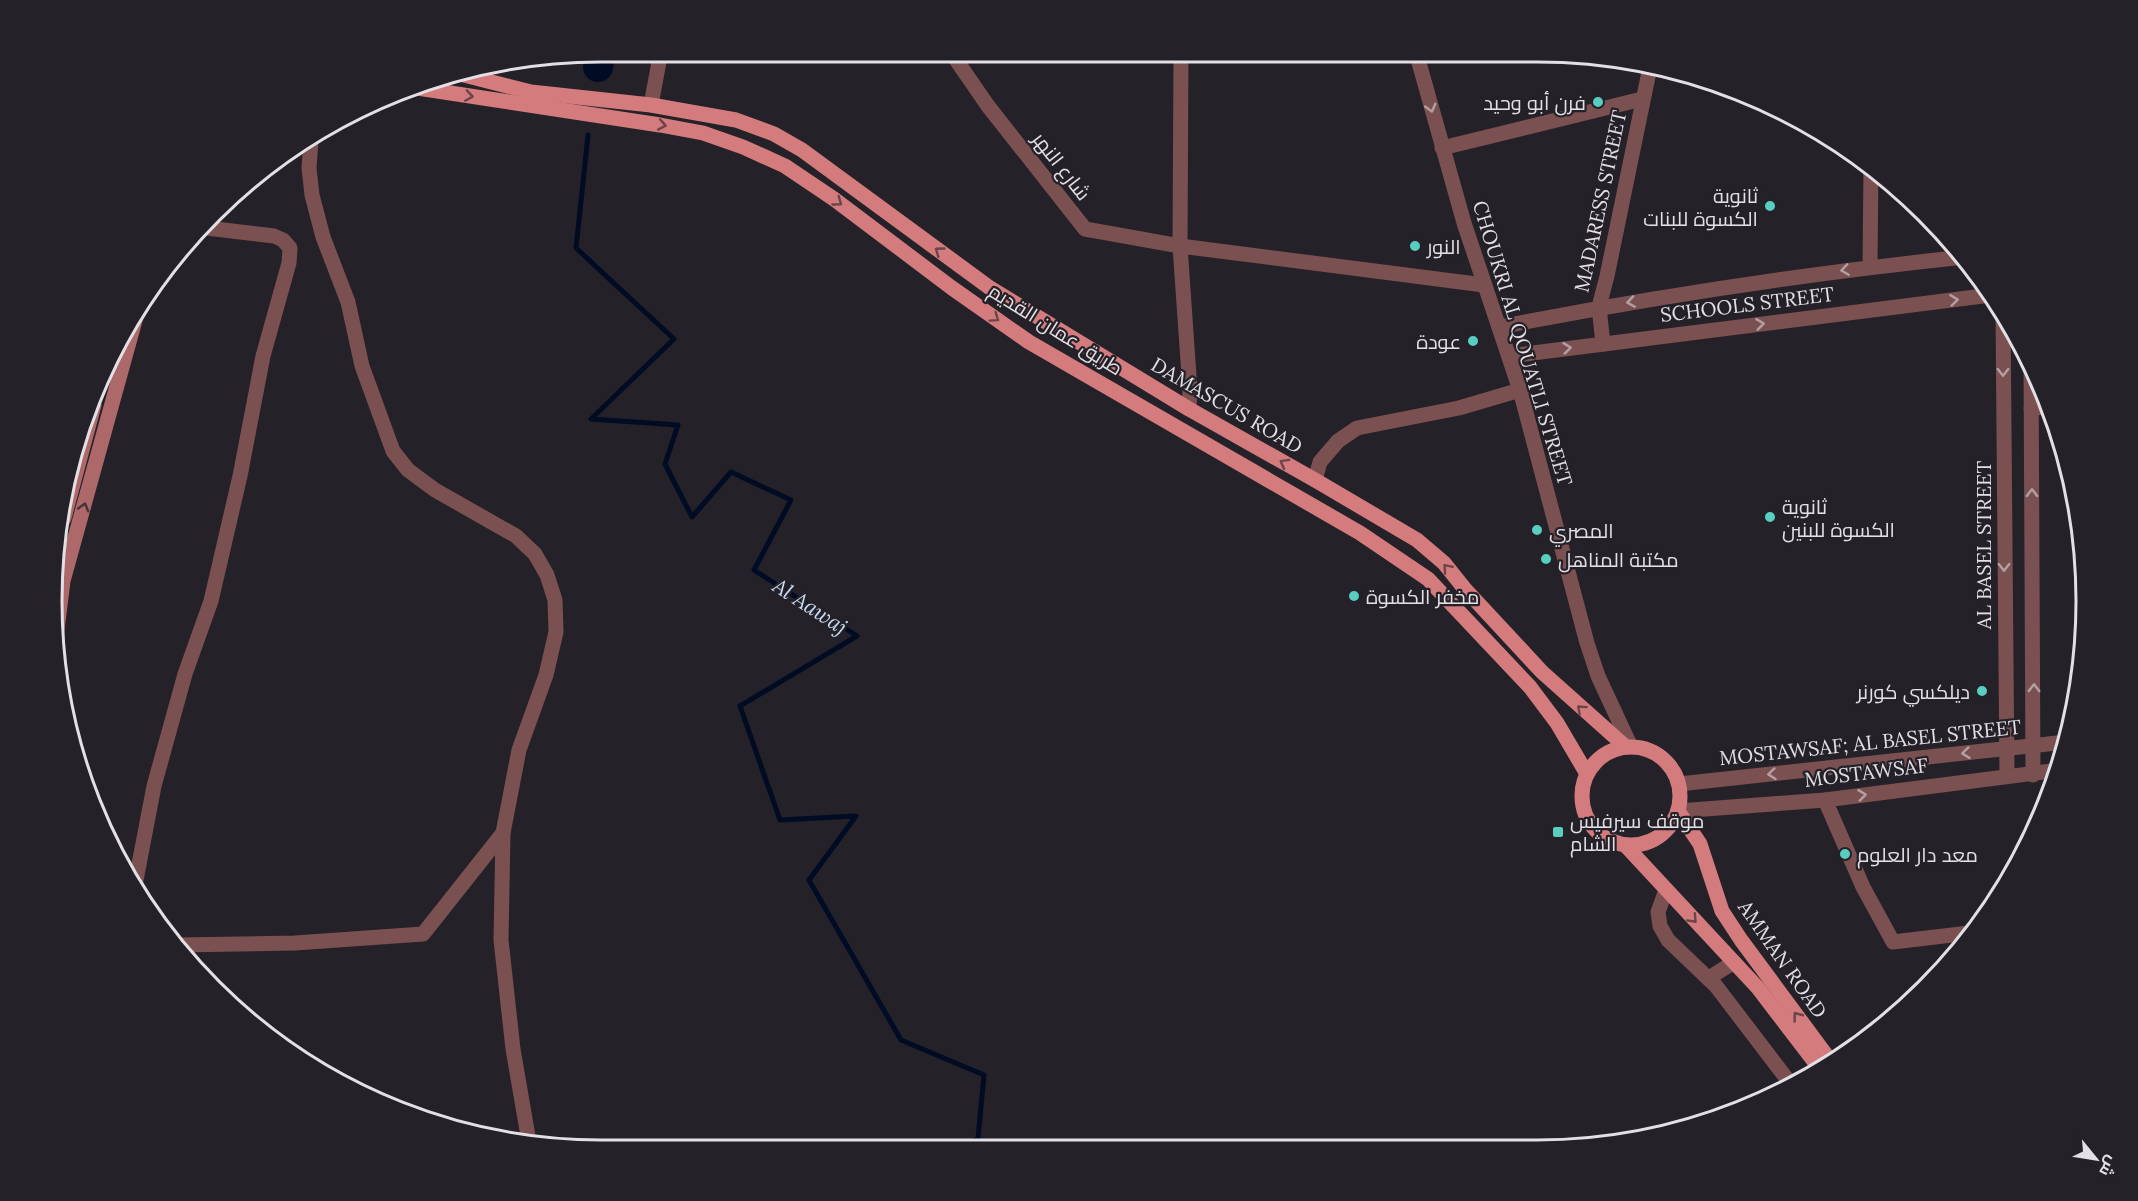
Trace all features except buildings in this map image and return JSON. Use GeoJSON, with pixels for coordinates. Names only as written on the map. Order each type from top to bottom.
{"type":"FeatureCollection","features":[{"type":"Feature","properties":{"kind":"main road","name":"DAMASCUS ROAD"},"geometry":{"type":"LineString","coordinates":[[473,77],[531,92],[651,105],[736,120],[774,134],[802,150],[990,288],[1189,409],[1417,540],[1444,563],[1464,588],[1542,672],[1628,747]]}},
{"type":"Feature","properties":{"kind":"main road","name":"طريق عمان القديم"},"geometry":{"type":"LineString","coordinates":[[428,90],[551,110],[660,124],[703,133],[743,147],[784,166],[834,199],[952,288],[1029,342],[1360,533],[1428,579],[1530,687],[1557,723],[1587,774]]}},
{"type":"Feature","properties":{"kind":"main road"},"geometry":{"type":"LineString","coordinates":[[62,586],[121,355]]}},
{"type":"Feature","properties":{"kind":"main road"},"geometry":{"type":"LineString","coordinates":[[1628,747],[1647,749],[1661,757],[1672,769],[1679,784],[1680,797],[1678,811],[1670,826],[1658,838],[1642,844],[1625,845],[1610,841],[1597,832],[1587,820],[1582,805],[1582,789],[1587,774],[1597,761],[1610,752],[1628,747]]}},
{"type":"Feature","properties":{"kind":"main road","name":"AMMAN ROAD"},"geometry":{"type":"LineString","coordinates":[[1678,811],[1700,844],[1722,911],[1826,1055]]}},
{"type":"Feature","properties":{"kind":"main road","name":"AMMAN ROAD"},"geometry":{"type":"LineString","coordinates":[[1625,845],[1758,988],[1815,1062]]}},
{"type":"Feature","properties":{"kind":"street"},"geometry":{"type":"LineString","coordinates":[[651,105],[659,62]]}},
{"type":"Feature","properties":{"kind":"street","name":"شارع النهر"},"geometry":{"type":"LineString","coordinates":[[958,62],[988,106],[1085,229],[1180,246],[1484,285]]}},
{"type":"Feature","properties":{"kind":"street"},"geometry":{"type":"LineString","coordinates":[[1181,62],[1180,246],[1190,390],[1189,409]]}},
{"type":"Feature","properties":{"kind":"street","name":"CHOUKRI AL QOUATLI STREET"},"geometry":{"type":"LineString","coordinates":[[1419,62],[1442,148],[1484,285],[1520,390],[1587,643],[1598,676],[1628,747]]}},
{"type":"Feature","properties":{"kind":"street","name":"MADARESS STREET"},"geometry":{"type":"LineString","coordinates":[[1603,344],[1599,307],[1648,73]]}},
{"type":"Feature","properties":{"kind":"street"},"geometry":{"type":"LineString","coordinates":[[1442,148],[1642,99]]}},
{"type":"Feature","properties":{"kind":"street"},"geometry":{"type":"LineString","coordinates":[[311,146],[309,168],[323,237],[348,302],[362,366],[393,451],[408,470],[435,489],[516,536],[535,554],[547,575],[555,600],[556,632],[546,675],[519,750],[502,833],[501,940],[513,1049],[528,1135]]}},
{"type":"Feature","properties":{"kind":"street"},"geometry":{"type":"LineString","coordinates":[[1870,176],[1870,267]]}},
{"type":"Feature","properties":{"kind":"street"},"geometry":{"type":"LineString","coordinates":[[137,875],[154,786],[186,674],[211,601],[240,476],[263,356],[289,262],[290,248],[283,240],[274,236],[210,228]]}},
{"type":"Feature","properties":{"kind":"street","name":"SCHOOLS STREET"},"geometry":{"type":"LineString","coordinates":[[1499,327],[1599,307],[1870,267],[1954,258]]}},
{"type":"Feature","properties":{"kind":"street","name":"SCHOOLS STREET"},"geometry":{"type":"LineString","coordinates":[[1509,356],[1982,296]]}},
{"type":"Feature","properties":{"kind":"street","name":"AL BASEL STREET"},"geometry":{"type":"LineString","coordinates":[[2003,330],[2007,776]]}},
{"type":"Feature","properties":{"kind":"street"},"geometry":{"type":"LineString","coordinates":[[2031,385],[2033,775]]}},
{"type":"Feature","properties":{"kind":"street"},"geometry":{"type":"LineString","coordinates":[[1315,480],[1320,462],[1338,441],[1357,428],[1459,408],[1520,390]]}},
{"type":"Feature","properties":{"kind":"street"},"geometry":{"type":"LineString","coordinates":[[2031,408],[2040,407]]}},
{"type":"Feature","properties":{"kind":"street","name":"MOSTAWSAF; AL BASEL STREET"},"geometry":{"type":"LineString","coordinates":[[1679,784],[2057,743]]}},
{"type":"Feature","properties":{"kind":"street","name":"MOSTAWSAF"},"geometry":{"type":"LineString","coordinates":[[1678,811],[1825,800],[2049,772]]}},
{"type":"Feature","properties":{"kind":"street"},"geometry":{"type":"LineString","coordinates":[[1825,800],[1863,887],[1893,942],[1961,934]]}},
{"type":"Feature","properties":{"kind":"street"},"geometry":{"type":"LineString","coordinates":[[186,945],[295,943],[423,934],[502,833]]}},
{"type":"Feature","properties":{"kind":"street"},"geometry":{"type":"LineString","coordinates":[[1666,890],[1658,912],[1660,926],[1668,940],[1709,978],[1786,1078]]}},
{"type":"Feature","properties":{"kind":"street"},"geometry":{"type":"LineString","coordinates":[[1709,978],[1734,963]]}},
{"type":"Feature","properties":{"kind":"waterway","name":"Al Aawaj"},"geometry":{"type":"LineString","coordinates":[[598,67],[599,62]]}},
{"type":"Feature","properties":{"kind":"waterway","name":"Al Aawaj"},"geometry":{"type":"LineString","coordinates":[[588,135],[576,248],[674,339],[591,419],[678,425],[665,464],[692,517],[731,472],[791,500],[754,570],[857,636],[740,706],[780,820],[856,816],[809,880],[901,1040],[984,1075],[978,1138],[975,1140]]}},
{"type":"Feature","properties":{"kind":"place","name":"فرن أبو وحيد"},"geometry":{"type":"Point","coordinates":[1598,102]}},
{"type":"Feature","properties":{"kind":"place","name":"ثانوية الكسوة للبنات"},"geometry":{"type":"Point","coordinates":[1770,206]}},
{"type":"Feature","properties":{"kind":"place","name":"النور"},"geometry":{"type":"Point","coordinates":[1415,246]}},
{"type":"Feature","properties":{"kind":"place","name":"عودة"},"geometry":{"type":"Point","coordinates":[1473,341]}},
{"type":"Feature","properties":{"kind":"place","name":"ثانوية الكسوة للبنين"},"geometry":{"type":"Point","coordinates":[1770,517]}},
{"type":"Feature","properties":{"kind":"place","name":"المصري"},"geometry":{"type":"Point","coordinates":[1537,530]}},
{"type":"Feature","properties":{"kind":"place","name":"مكتبة المناهل"},"geometry":{"type":"Point","coordinates":[1546,559]}},
{"type":"Feature","properties":{"kind":"place","name":"مخفر الكسوة"},"geometry":{"type":"Point","coordinates":[1354,596]}},
{"type":"Feature","properties":{"kind":"place","name":"ديلكسي كورنر"},"geometry":{"type":"Point","coordinates":[1982,691]}},
{"type":"Feature","properties":{"kind":"place","name":"موقف سيرفيس الشام"},"geometry":{"type":"Point","coordinates":[1558,832]}},
{"type":"Feature","properties":{"kind":"place","name":"معد دار العلوم"},"geometry":{"type":"Point","coordinates":[1845,854]}}]}
